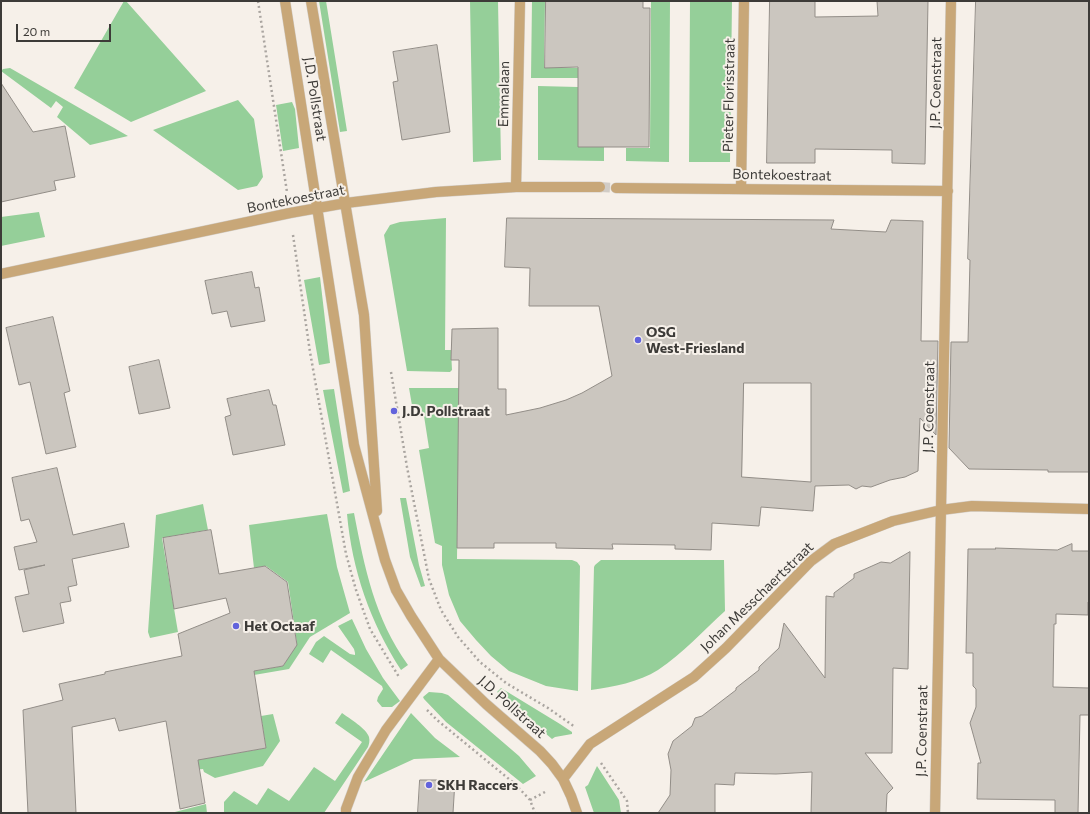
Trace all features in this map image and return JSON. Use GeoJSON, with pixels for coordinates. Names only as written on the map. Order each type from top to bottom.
{"type":"FeatureCollection","features":[{"type":"Feature","properties":{"kind":"street","name":"J.D. Pollstraat"},"geometry":{"type":"LineString","coordinates":[[285,1],[354,445],[385,560],[396,590],[439,659],[486,704],[540,751],[552,764],[562,779]]}},
{"type":"Feature","properties":{"kind":"street","name":"J.D. Pollstraat"},"geometry":{"type":"LineString","coordinates":[[311,1],[364,315],[378,531]]}},
{"type":"Feature","properties":{"kind":"street","name":"Emmalaan"},"geometry":{"type":"LineString","coordinates":[[516,187],[520,1]]}},
{"type":"Feature","properties":{"kind":"street","name":"Pieter Florisstraat"},"geometry":{"type":"LineString","coordinates":[[741,189],[744,1]]}},
{"type":"Feature","properties":{"kind":"street","name":"J.P. Coenstraat"},"geometry":{"type":"LineString","coordinates":[[935,813],[951,1]]}},
{"type":"Feature","properties":{"kind":"street","name":"Bontekoestraat"},"geometry":{"type":"LineString","coordinates":[[1,274],[290,213],[346,203],[436,192],[516,187],[600,188]]}},
{"type":"Feature","properties":{"kind":"street","name":"Bontekoestraat"},"geometry":{"type":"LineString","coordinates":[[616,188],[948,191]]}},
{"type":"Feature","properties":{"kind":"street","name":"Johan Messchaertstraat"},"geometry":{"type":"LineString","coordinates":[[562,779],[590,744],[694,677],[726,648],[811,561],[834,544],[893,521],[941,510],[972,506],[1089,509]]}},
{"type":"Feature","properties":{"kind":"street"},"geometry":{"type":"LineString","coordinates":[[346,813],[346,809],[358,777],[386,730],[439,659]]}},
{"type":"Feature","properties":{"kind":"street"},"geometry":{"type":"LineString","coordinates":[[562,779],[571,796],[577,813]]}},
{"type":"Feature","properties":{"kind":"path"},"geometry":{"type":"LineString","coordinates":[[258,1],[290,213]]}},
{"type":"Feature","properties":{"kind":"path"},"geometry":{"type":"LineString","coordinates":[[390,366],[407,467],[429,579],[441,610],[458,637],[480,662],[506,683],[548,708],[579,730],[590,744],[627,801],[628,813]]}},
{"type":"Feature","properties":{"kind":"path"},"geometry":{"type":"LineString","coordinates":[[530,800],[535,813]]}},
{"type":"Feature","properties":{"kind":"green space"},"geometry":{"type":"Polygon","coordinates":[[[124,1],[126,1],[206,91],[131,122],[74,88],[124,1]]]}},
{"type":"Feature","properties":{"kind":"green space"},"geometry":{"type":"Polygon","coordinates":[[[319,1],[326,1],[347,131],[340,132],[319,1]]]}},
{"type":"Feature","properties":{"kind":"green space"},"geometry":{"type":"Polygon","coordinates":[[[470,1],[498,1],[501,160],[473,162],[470,1]]]}},
{"type":"Feature","properties":{"kind":"green space"},"geometry":{"type":"Polygon","coordinates":[[[532,1],[545,1],[544,67],[578,68],[578,78],[531,78],[532,1]]]}},
{"type":"Feature","properties":{"kind":"green space"},"geometry":{"type":"Polygon","coordinates":[[[651,1],[670,1],[669,162],[626,161],[626,148],[650,148],[651,1]]]}},
{"type":"Feature","properties":{"kind":"green space"},"geometry":{"type":"Polygon","coordinates":[[[690,1],[732,1],[730,162],[689,162],[690,1]]]}},
{"type":"Feature","properties":{"kind":"green space"},"geometry":{"type":"Polygon","coordinates":[[[10,68],[128,136],[90,145],[57,117],[63,107],[56,101],[51,108],[1,71],[3,69],[10,68]]]}},
{"type":"Feature","properties":{"kind":"green space"},"geometry":{"type":"Polygon","coordinates":[[[538,86],[578,87],[578,147],[604,147],[604,161],[538,160],[538,86]]]}},
{"type":"Feature","properties":{"kind":"green space"},"geometry":{"type":"Polygon","coordinates":[[[238,100],[254,119],[263,177],[257,186],[238,190],[153,130],[238,100]]]}},
{"type":"Feature","properties":{"kind":"green space"},"geometry":{"type":"Polygon","coordinates":[[[292,102],[295,109],[299,148],[283,151],[276,105],[292,102]]]}},
{"type":"Feature","properties":{"kind":"green space"},"geometry":{"type":"Polygon","coordinates":[[[39,212],[45,237],[1,246],[1,217],[39,212]]]}},
{"type":"Feature","properties":{"kind":"green space"},"geometry":{"type":"Polygon","coordinates":[[[446,218],[445,350],[451,350],[452,370],[450,372],[407,371],[384,235],[390,225],[400,222],[446,218]]]}},
{"type":"Feature","properties":{"kind":"green space"},"geometry":{"type":"Polygon","coordinates":[[[320,277],[330,363],[319,365],[304,280],[320,277]]]}},
{"type":"Feature","properties":{"kind":"green space"},"geometry":{"type":"Polygon","coordinates":[[[409,388],[459,388],[457,559],[572,560],[577,562],[580,566],[578,691],[546,686],[509,671],[491,656],[460,621],[449,595],[442,565],[442,546],[435,543],[419,450],[429,448],[424,416],[414,417],[409,388]]]}},
{"type":"Feature","properties":{"kind":"green space"},"geometry":{"type":"Polygon","coordinates":[[[334,389],[350,491],[343,493],[323,390],[334,389]]]}},
{"type":"Feature","properties":{"kind":"green space"},"geometry":{"type":"Polygon","coordinates":[[[400,498],[406,498],[419,565],[425,586],[421,587],[410,557],[400,498]]]}},
{"type":"Feature","properties":{"kind":"green space"},"geometry":{"type":"Polygon","coordinates":[[[203,504],[208,530],[162,538],[178,632],[150,638],[148,632],[156,515],[203,504]]]}},
{"type":"Feature","properties":{"kind":"green space"},"geometry":{"type":"Polygon","coordinates":[[[354,513],[362,554],[372,592],[387,629],[396,647],[408,665],[401,670],[380,633],[364,595],[358,575],[349,535],[347,514],[354,513]]]}},
{"type":"Feature","properties":{"kind":"green space"},"geometry":{"type":"Polygon","coordinates":[[[327,514],[337,567],[350,613],[310,637],[289,669],[254,675],[254,671],[283,666],[297,644],[288,582],[266,566],[254,568],[249,525],[327,514]]]}},
{"type":"Feature","properties":{"kind":"green space"},"geometry":{"type":"Polygon","coordinates":[[[601,560],[724,560],[725,611],[684,649],[658,670],[634,681],[617,686],[591,690],[594,567],[601,560]]]}},
{"type":"Feature","properties":{"kind":"green space"},"geometry":{"type":"Polygon","coordinates":[[[352,619],[366,649],[383,678],[400,701],[392,707],[382,707],[377,701],[383,689],[382,686],[331,650],[323,663],[309,654],[316,642],[324,636],[350,654],[355,655],[354,649],[338,626],[352,619]]]}},
{"type":"Feature","properties":{"kind":"green space"},"geometry":{"type":"Polygon","coordinates":[[[501,688],[560,724],[572,732],[572,734],[555,737],[552,739],[497,692],[501,688]]]}},
{"type":"Feature","properties":{"kind":"green space"},"geometry":{"type":"Polygon","coordinates":[[[429,692],[448,695],[519,756],[536,776],[523,784],[446,722],[424,699],[423,697],[429,692]]]}},
{"type":"Feature","properties":{"kind":"green space"},"geometry":{"type":"Polygon","coordinates":[[[342,713],[368,734],[369,742],[368,747],[324,813],[224,813],[224,802],[234,791],[257,805],[268,788],[289,801],[314,767],[335,781],[362,742],[335,723],[342,713]]]}},
{"type":"Feature","properties":{"kind":"green space"},"geometry":{"type":"Polygon","coordinates":[[[411,713],[435,738],[460,757],[414,759],[364,782],[411,713]]]}},
{"type":"Feature","properties":{"kind":"green space"},"geometry":{"type":"Polygon","coordinates":[[[273,714],[280,741],[263,766],[215,778],[204,772],[203,769],[194,770],[200,752],[208,758],[266,748],[261,716],[273,714]]]}},
{"type":"Feature","properties":{"kind":"green space"},"geometry":{"type":"Polygon","coordinates":[[[597,766],[619,800],[621,813],[594,813],[585,787],[588,785],[597,766]]]}},
{"type":"Feature","properties":{"kind":"green space"},"geometry":{"type":"Polygon","coordinates":[[[206,804],[207,813],[171,813],[206,804]]]}},
{"type":"Feature","properties":{"kind":"building"},"geometry":{"type":"Polygon","coordinates":[[[546,1],[643,1],[643,8],[650,8],[649,147],[578,147],[578,67],[545,68],[546,1]]]}},
{"type":"Feature","properties":{"kind":"building"},"geometry":{"type":"Polygon","coordinates":[[[770,1],[815,1],[815,17],[878,16],[877,1],[928,1],[925,164],[892,163],[892,150],[815,149],[815,163],[767,163],[770,1]]]}},
{"type":"Feature","properties":{"kind":"building"},"geometry":{"type":"Polygon","coordinates":[[[976,1],[1089,1],[1089,472],[969,469],[949,448],[951,342],[968,342],[970,260],[968,259],[976,1]]]}},
{"type":"Feature","properties":{"kind":"building"},"geometry":{"type":"Polygon","coordinates":[[[437,45],[450,132],[402,140],[393,82],[398,81],[393,52],[437,45]]]}},
{"type":"Feature","properties":{"kind":"building"},"geometry":{"type":"Polygon","coordinates":[[[1,83],[33,132],[65,126],[75,177],[54,181],[56,190],[1,202],[1,83]]]}},
{"type":"Feature","properties":{"kind":"building"},"geometry":{"type":"Polygon","coordinates":[[[507,218],[834,220],[831,229],[886,232],[891,220],[923,221],[921,341],[938,341],[936,435],[920,418],[918,471],[905,477],[890,480],[871,487],[862,486],[856,489],[849,485],[815,486],[813,511],[761,507],[759,526],[712,523],[711,550],[675,549],[675,545],[612,544],[613,549],[556,548],[556,543],[494,543],[494,548],[457,548],[459,360],[451,360],[452,329],[498,328],[498,389],[506,389],[506,415],[540,408],[566,400],[612,376],[599,306],[529,306],[530,268],[505,267],[507,218]],[[744,383],[742,477],[811,482],[811,383],[744,383]]]}},
{"type":"Feature","properties":{"kind":"building"},"geometry":{"type":"Polygon","coordinates":[[[252,272],[255,288],[259,287],[265,321],[231,327],[227,311],[212,314],[205,281],[252,272]]]}},
{"type":"Feature","properties":{"kind":"building"},"geometry":{"type":"Polygon","coordinates":[[[53,317],[70,391],[64,393],[76,447],[46,454],[30,382],[19,385],[6,328],[53,317]]]}},
{"type":"Feature","properties":{"kind":"building"},"geometry":{"type":"Polygon","coordinates":[[[159,360],[170,408],[139,414],[129,367],[159,360]]]}},
{"type":"Feature","properties":{"kind":"building"},"geometry":{"type":"Polygon","coordinates":[[[269,390],[273,405],[276,405],[285,445],[233,455],[225,417],[231,415],[227,399],[269,390]]]}},
{"type":"Feature","properties":{"kind":"building"},"geometry":{"type":"Polygon","coordinates":[[[57,468],[73,535],[124,523],[129,547],[72,559],[77,585],[68,587],[71,601],[60,603],[64,623],[23,632],[15,597],[29,594],[24,570],[45,565],[19,570],[14,547],[37,542],[29,519],[21,521],[12,478],[57,468]]]}},
{"type":"Feature","properties":{"kind":"building"},"geometry":{"type":"Polygon","coordinates":[[[211,530],[219,574],[265,566],[287,582],[297,645],[283,666],[254,671],[266,748],[198,760],[205,803],[180,809],[166,721],[119,731],[115,718],[72,727],[76,813],[28,813],[23,710],[63,700],[59,684],[105,674],[105,672],[182,656],[178,634],[230,613],[226,598],[174,609],[163,538],[211,530]]]}},
{"type":"Feature","properties":{"kind":"building"},"geometry":{"type":"Polygon","coordinates":[[[1072,544],[1072,551],[1089,551],[1088,615],[1056,614],[1056,624],[1054,624],[1053,687],[1089,688],[1089,715],[1080,715],[1078,813],[1055,813],[1055,800],[977,799],[978,763],[981,763],[970,723],[976,707],[976,689],[973,686],[973,653],[966,653],[968,549],[996,549],[995,548],[1057,550],[1072,544]]]}},
{"type":"Feature","properties":{"kind":"building"},"geometry":{"type":"Polygon","coordinates":[[[910,552],[908,669],[893,668],[892,753],[865,753],[893,788],[887,794],[886,813],[811,813],[812,772],[776,774],[735,773],[734,785],[715,784],[715,813],[658,813],[670,795],[671,770],[668,754],[673,741],[692,726],[695,718],[702,716],[759,670],[759,667],[779,648],[784,623],[825,678],[826,596],[834,597],[834,593],[854,578],[854,574],[881,562],[890,563],[910,552]]]}},
{"type":"Feature","properties":{"kind":"building"},"geometry":{"type":"Polygon","coordinates":[[[420,780],[455,780],[453,813],[418,813],[420,780]]]}},
{"type":"Feature","properties":{"kind":"tunnel"},"geometry":{"type":"LineString","coordinates":[[600,187],[616,188]]}},
{"type":"Feature","properties":{"kind":"place","name":"OSG West-Friesland"},"geometry":{"type":"Point","coordinates":[638,340]}},
{"type":"Feature","properties":{"kind":"place","name":"J.D. Pollstraat"},"geometry":{"type":"Point","coordinates":[394,411]}},
{"type":"Feature","properties":{"kind":"place","name":"Het Octaaf"},"geometry":{"type":"Point","coordinates":[236,626]}},
{"type":"Feature","properties":{"kind":"place","name":"SKH Raccers"},"geometry":{"type":"Point","coordinates":[429,785]}}]}
